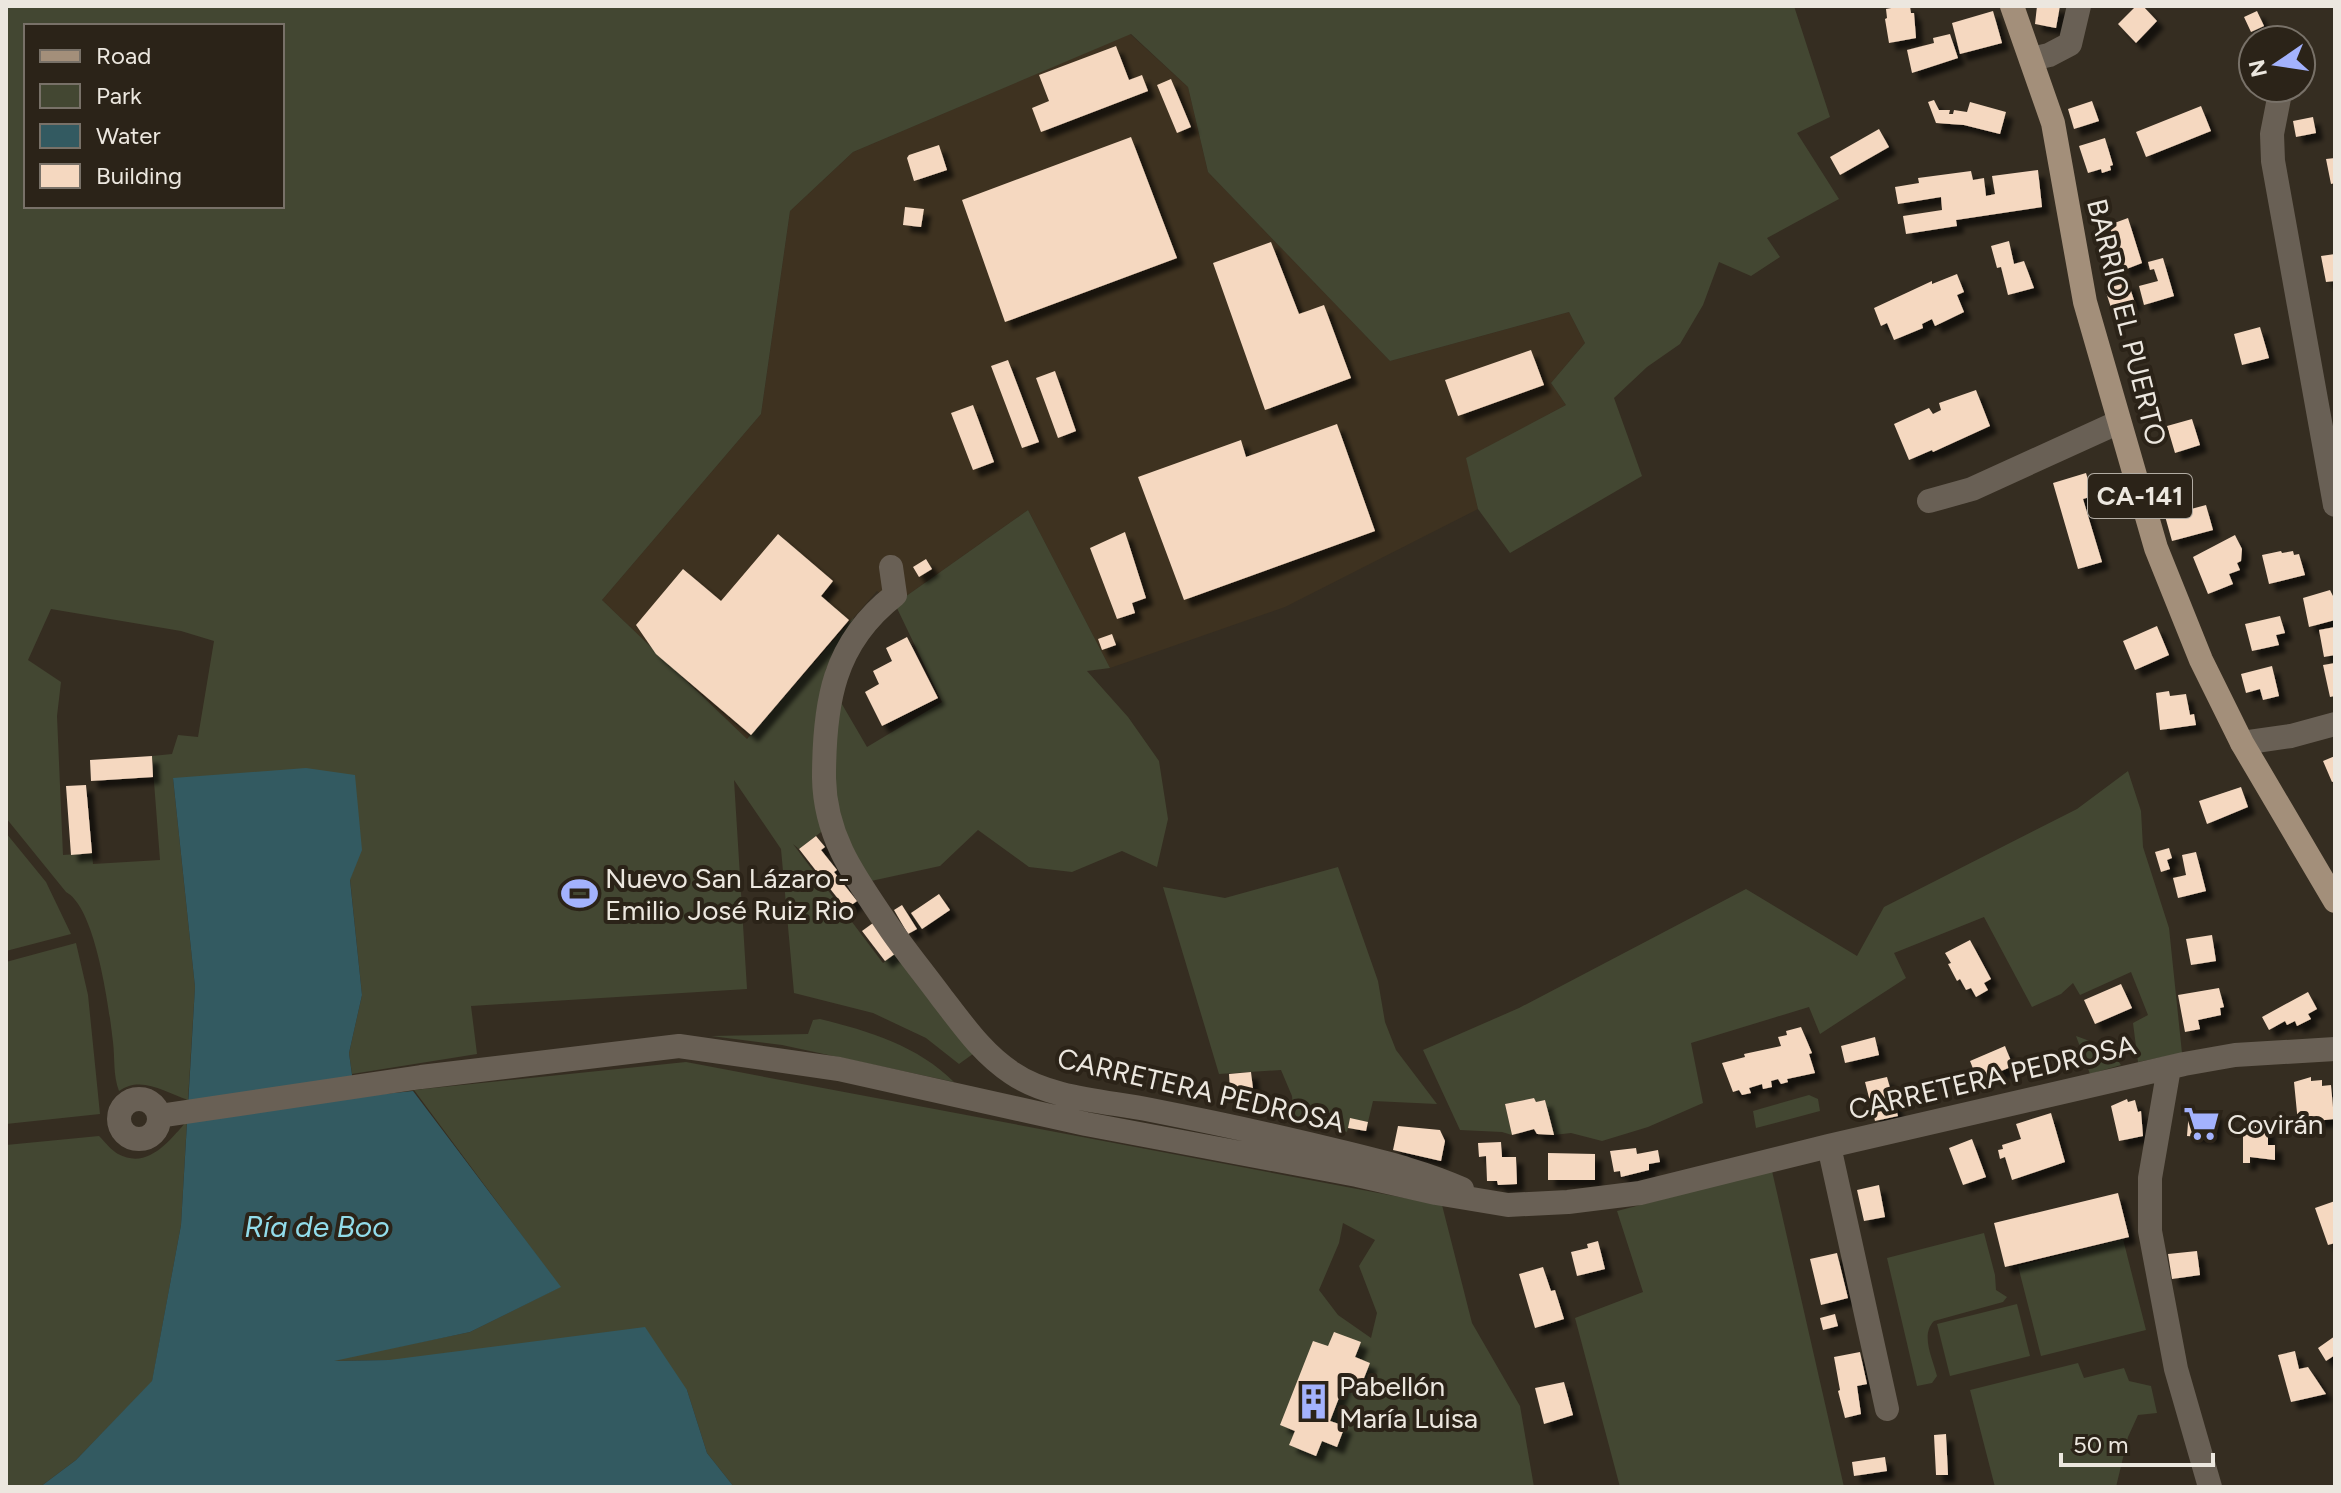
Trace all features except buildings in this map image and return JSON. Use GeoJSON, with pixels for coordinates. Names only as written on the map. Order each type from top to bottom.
{"type":"FeatureCollection","features":[{"type":"Feature","properties":{"kind":"main road","name":"BARRIO EL PUERTO"},"geometry":{"type":"LineString","coordinates":[[2012,6],[2053,123],[2085,302],[2156,548],[2201,660],[2242,743],[2335,901]]}},
{"type":"Feature","properties":{"kind":"street"},"geometry":{"type":"LineString","coordinates":[[2031,59],[2049,55],[2070,44],[2079,6]]}},
{"type":"Feature","properties":{"kind":"street"},"geometry":{"type":"LineString","coordinates":[[2278,104],[2272,134],[2273,161],[2335,505]]}},
{"type":"Feature","properties":{"kind":"street"},"geometry":{"type":"LineString","coordinates":[[1929,501],[1972,489],[2119,422]]}},
{"type":"Feature","properties":{"kind":"street","name":"CARRETERA PEDROSA"},"geometry":{"type":"LineString","coordinates":[[891,567],[895,595],[878,608],[854,635],[834,677],[824,741],[825,799],[832,831],[850,870],[902,945],[985,1053],[1015,1075],[1051,1090],[1265,1132],[1430,1174],[1484,1199]]}},
{"type":"Feature","properties":{"kind":"street"},"geometry":{"type":"LineString","coordinates":[[2242,743],[2291,736],[2335,724]]}},
{"type":"Feature","properties":{"kind":"street","name":"CARRETERA PEDROSA"},"geometry":{"type":"LineString","coordinates":[[159,1116],[421,1077],[679,1046],[839,1069],[1086,1124],[1508,1205],[1568,1202],[1640,1193],[2169,1068],[2235,1055],[2335,1049]]}},
{"type":"Feature","properties":{"kind":"street","name":"CARRETERA PEDROSA"},"geometry":{"type":"LineString","coordinates":[[2169,1068],[2150,1178],[2150,1231],[2176,1369],[2210,1487]]}},
{"type":"Feature","properties":{"kind":"street","name":"CARRETERA PEDROSA"},"geometry":{"type":"LineString","coordinates":[[1829,1146],[1887,1409]]}},
{"type":"Feature","properties":{"kind":"shaded area"},"geometry":{"type":"Polygon","coordinates":[[[1130,34],[1188,87],[1208,172],[1390,361],[1569,312],[1585,343],[1551,383],[1566,405],[1467,458],[1478,509],[1285,607],[1110,668],[1028,510],[895,604],[877,591],[747,739],[602,600],[761,414],[790,211],[853,152],[1130,34]]]}},
{"type":"Feature","properties":{"kind":"green space"},"geometry":{"type":"Polygon","coordinates":[[[6,6],[1794,6],[1830,117],[1797,133],[1839,199],[1767,238],[1780,257],[1751,276],[1719,262],[1703,305],[1680,344],[1647,367],[1614,398],[1642,476],[1510,553],[1478,509],[1466,458],[1566,405],[1551,383],[1585,343],[1569,312],[1390,361],[1208,172],[1188,87],[1131,34],[853,152],[790,211],[761,414],[602,600],[747,739],[854,617],[826,669],[820,712],[825,829],[799,849],[793,844],[883,963],[900,949],[977,1051],[959,1064],[926,1038],[873,1013],[794,993],[781,849],[734,780],[747,989],[471,1006],[477,1054],[352,1074],[349,1053],[362,995],[350,879],[361,850],[173,778],[195,987],[188,1100],[144,1085],[127,1086],[119,1091],[99,960],[85,917],[6,818],[6,6]],[[51,609],[28,660],[61,682],[57,716],[63,855],[92,853],[93,864],[160,860],[152,756],[172,754],[178,735],[198,737],[214,641],[181,631],[51,609]]]}},
{"type":"Feature","properties":{"kind":"green space"},"geometry":{"type":"Polygon","coordinates":[[[1028,510],[1110,668],[1087,671],[1128,717],[1159,761],[1168,819],[1157,867],[1122,851],[1072,872],[1029,867],[978,830],[940,866],[871,881],[848,853],[829,770],[836,694],[867,747],[942,702],[895,604],[1028,510]]]}},
{"type":"Feature","properties":{"kind":"green space"},"geometry":{"type":"Polygon","coordinates":[[[2128,771],[2141,811],[2143,847],[2169,928],[2182,1053],[2138,1062],[2133,1023],[2148,1015],[2131,972],[2080,995],[2073,983],[2061,994],[2032,1007],[1984,917],[1894,953],[1906,978],[1820,1034],[1809,1007],[1691,1043],[1703,1103],[1648,1127],[1602,1141],[1571,1133],[1554,1135],[1545,1100],[1536,1102],[1534,1098],[1505,1104],[1512,1135],[1460,1130],[1423,1050],[1519,1008],[1746,889],[1857,956],[1884,907],[2077,809],[2128,771]]]}},
{"type":"Feature","properties":{"kind":"green space"},"geometry":{"type":"Polygon","coordinates":[[[6,833],[46,882],[71,934],[6,951],[6,833]]]}},
{"type":"Feature","properties":{"kind":"green space"},"geometry":{"type":"Polygon","coordinates":[[[1338,867],[1378,981],[1385,1022],[1396,1050],[1437,1104],[1373,1101],[1368,1122],[1350,1119],[1347,1132],[1294,1119],[1292,1096],[1281,1070],[1219,1074],[1163,887],[1225,898],[1338,867]]]}},
{"type":"Feature","properties":{"kind":"green space"},"geometry":{"type":"Polygon","coordinates":[[[76,943],[88,995],[100,1114],[6,1124],[6,962],[76,943]]]}},
{"type":"Feature","properties":{"kind":"green space"},"geometry":{"type":"Polygon","coordinates":[[[820,1019],[909,1049],[954,1082],[782,1045],[711,1036],[808,1034],[813,1020],[820,1019]]]}},
{"type":"Feature","properties":{"kind":"green space"},"geometry":{"type":"Polygon","coordinates":[[[2076,1036],[2107,1050],[2121,1065],[2090,1074],[2076,1036]]]}},
{"type":"Feature","properties":{"kind":"green space"},"geometry":{"type":"Polygon","coordinates":[[[686,1062],[1442,1205],[1472,1323],[1520,1406],[1534,1487],[734,1487],[707,1453],[687,1390],[389,1360],[328,1361],[470,1332],[560,1287],[414,1090],[686,1062]],[[1343,1223],[1339,1243],[1319,1290],[1338,1315],[1371,1338],[1377,1313],[1359,1266],[1375,1240],[1343,1223]]]}},
{"type":"Feature","properties":{"kind":"green space"},"geometry":{"type":"Polygon","coordinates":[[[1809,1095],[1818,1099],[1820,1111],[1756,1128],[1753,1111],[1809,1095]]]}},
{"type":"Feature","properties":{"kind":"green space"},"geometry":{"type":"Polygon","coordinates":[[[187,1121],[181,1225],[152,1382],[76,1460],[40,1487],[6,1487],[6,1145],[99,1136],[118,1154],[139,1158],[157,1151],[187,1121]]]}},
{"type":"Feature","properties":{"kind":"green space"},"geometry":{"type":"Polygon","coordinates":[[[1772,1171],[1844,1487],[1620,1487],[1575,1318],[1643,1292],[1617,1211],[1772,1171]]]}},
{"type":"Feature","properties":{"kind":"green space"},"geometry":{"type":"Polygon","coordinates":[[[1984,1233],[1996,1290],[2007,1297],[2003,1302],[1934,1321],[1928,1340],[1937,1376],[1932,1383],[1917,1386],[1887,1258],[1984,1233]]]}},
{"type":"Feature","properties":{"kind":"green space"},"geometry":{"type":"Polygon","coordinates":[[[2123,1239],[2146,1330],[2041,1356],[2018,1266],[2123,1239]]]}},
{"type":"Feature","properties":{"kind":"green space"},"geometry":{"type":"Polygon","coordinates":[[[2017,1304],[2030,1356],[1950,1376],[1937,1324],[2017,1304]]]}},
{"type":"Feature","properties":{"kind":"green space"},"geometry":{"type":"Polygon","coordinates":[[[2078,1363],[2084,1378],[2124,1368],[2129,1381],[2151,1386],[2157,1413],[2138,1415],[2128,1437],[2116,1487],[1995,1487],[1970,1390],[2078,1363]]]}},
{"type":"Feature","properties":{"kind":"water","name":"Ría de Boo"},"geometry":{"type":"Polygon","coordinates":[[[306,768],[355,775],[362,850],[350,880],[362,995],[349,1053],[355,1097],[413,1091],[561,1287],[470,1332],[334,1361],[389,1360],[645,1327],[687,1390],[707,1453],[734,1487],[40,1487],[76,1460],[152,1381],[181,1225],[195,987],[173,778],[306,768]]]}},
{"type":"Feature","properties":{"kind":"place","name":"Nuevo San Lázaro - Emilio José Ruiz Rio"},"geometry":{"type":"Point","coordinates":[579,894]}},
{"type":"Feature","properties":{"kind":"place","name":"Covirán"},"geometry":{"type":"Point","coordinates":[2201,1124]}},
{"type":"Feature","properties":{"kind":"place","name":"Pabellón María Luisa"},"geometry":{"type":"Point","coordinates":[1313,1402]}}]}
